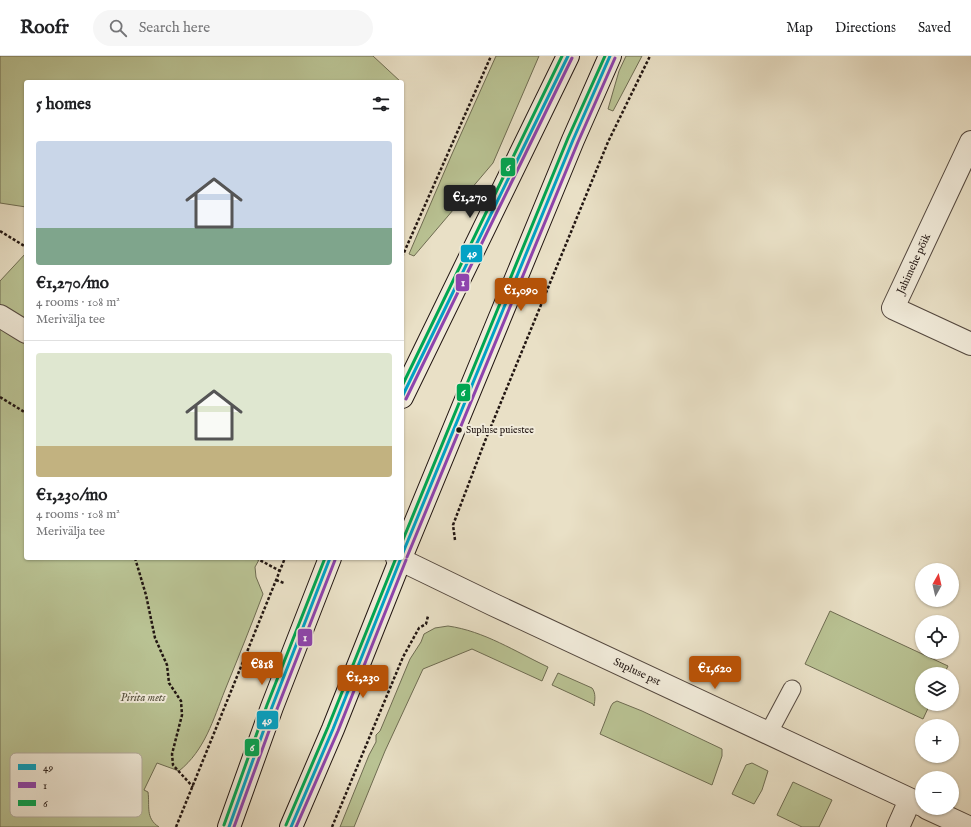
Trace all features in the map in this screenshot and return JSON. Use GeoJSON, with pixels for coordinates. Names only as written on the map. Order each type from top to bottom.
{"type":"FeatureCollection","features":[{"type":"Feature","properties":{"kind":"main road"},"geometry":{"type":"LineString","coordinates":[[404,393],[568,56]]}},
{"type":"Feature","properties":{"kind":"main road"},"geometry":{"type":"LineString","coordinates":[[404,548],[573,140],[610,56]]}},
{"type":"Feature","properties":{"kind":"main road","name":"Jahimehe põik"},"geometry":{"type":"LineString","coordinates":[[971,142],[893,308],[971,344]]}},
{"type":"Feature","properties":{"kind":"main road"},"geometry":{"type":"LineString","coordinates":[[0,316],[24,331]]}},
{"type":"Feature","properties":{"kind":"main road"},"geometry":{"type":"LineString","coordinates":[[229,827],[272,707],[329,560]]}},
{"type":"Feature","properties":{"kind":"main road"},"geometry":{"type":"LineString","coordinates":[[291,827],[333,729],[399,560]]}},
{"type":"Feature","properties":{"kind":"main road","name":"Supluse pst"},"geometry":{"type":"LineString","coordinates":[[404,560],[494,605],[915,802]]}},
{"type":"Feature","properties":{"kind":"main road"},"geometry":{"type":"LineString","coordinates":[[898,827],[915,809]]}},
{"type":"Feature","properties":{"kind":"main road","name":"Supluse pst"},"geometry":{"type":"LineString","coordinates":[[943,815],[968,827]]}},
{"type":"Feature","properties":{"kind":"lane"},"geometry":{"type":"LineString","coordinates":[[768,734],[792,689]]}},
{"type":"Feature","properties":{"kind":"path"},"geometry":{"type":"LineString","coordinates":[[404,253],[492,56]]}},
{"type":"Feature","properties":{"kind":"path"},"geometry":{"type":"LineString","coordinates":[[456,540],[453,525],[485,441],[608,142],[650,56]]}},
{"type":"Feature","properties":{"kind":"path"},"geometry":{"type":"LineString","coordinates":[[0,231],[24,246]]}},
{"type":"Feature","properties":{"kind":"path"},"geometry":{"type":"LineString","coordinates":[[0,397],[24,412]]}},
{"type":"Feature","properties":{"kind":"path"},"geometry":{"type":"LineString","coordinates":[[136,560],[146,595],[155,638],[167,665],[169,683],[181,701],[182,715],[172,754],[173,765],[193,787]]}},
{"type":"Feature","properties":{"kind":"path"},"geometry":{"type":"LineString","coordinates":[[260,560],[280,571]]}},
{"type":"Feature","properties":{"kind":"path"},"geometry":{"type":"LineString","coordinates":[[176,827],[284,560]]}},
{"type":"Feature","properties":{"kind":"path"},"geometry":{"type":"LineString","coordinates":[[276,580],[284,583]]}},
{"type":"Feature","properties":{"kind":"path"},"geometry":{"type":"LineString","coordinates":[[332,827],[403,657],[419,628],[426,624],[428,616]]}},
{"type":"Feature","properties":{"kind":"green space"},"geometry":{"type":"Polygon","coordinates":[[[0,56],[373,56],[399,80],[24,80],[24,207],[0,203],[0,56]]]}},
{"type":"Feature","properties":{"kind":"green space"},"geometry":{"type":"Polygon","coordinates":[[[496,56],[539,56],[493,163],[414,256],[409,254],[452,154],[496,56]]]}},
{"type":"Feature","properties":{"kind":"green space"},"geometry":{"type":"Polygon","coordinates":[[[626,56],[642,56],[613,111],[608,109],[619,71],[626,56]]]}},
{"type":"Feature","properties":{"kind":"green space","name":"Pirita mets"},"geometry":{"type":"Polygon","coordinates":[[[24,255],[24,560],[259,560],[255,567],[256,577],[263,594],[207,734],[195,754],[179,771],[157,763],[144,790],[148,792],[150,816],[159,827],[0,827],[0,281],[24,255]]]}},
{"type":"Feature","properties":{"kind":"green space"},"geometry":{"type":"Polygon","coordinates":[[[830,611],[915,651],[915,659],[933,659],[948,666],[915,667],[915,711],[927,711],[923,719],[805,664],[830,611]]]}},
{"type":"Feature","properties":{"kind":"green space"},"geometry":{"type":"Polygon","coordinates":[[[448,626],[474,632],[487,637],[548,667],[542,681],[472,649],[423,669],[385,751],[354,827],[340,827],[369,755],[376,742],[376,735],[380,731],[410,659],[421,642],[424,634],[435,628],[448,626]]]}},
{"type":"Feature","properties":{"kind":"green space"},"geometry":{"type":"Polygon","coordinates":[[[558,673],[592,688],[595,694],[594,706],[593,704],[552,685],[558,673]]]}},
{"type":"Feature","properties":{"kind":"green space"},"geometry":{"type":"Polygon","coordinates":[[[617,701],[642,711],[722,749],[722,756],[712,785],[600,734],[611,706],[617,701]]]}},
{"type":"Feature","properties":{"kind":"green space"},"geometry":{"type":"Polygon","coordinates":[[[752,763],[768,771],[762,790],[754,804],[732,794],[746,765],[752,763]]]}},
{"type":"Feature","properties":{"kind":"green space"},"geometry":{"type":"Polygon","coordinates":[[[793,782],[832,800],[819,827],[802,827],[777,815],[793,782]]]}},
{"type":"Feature","properties":{"kind":"transit line","name":"6"},"geometry":{"type":"LineString","coordinates":[[404,382],[562,56]]}},
{"type":"Feature","properties":{"kind":"transit line","name":"49"},"geometry":{"type":"LineString","coordinates":[[404,393],[568,56]]}},
{"type":"Feature","properties":{"kind":"transit line","name":"6"},"geometry":{"type":"LineString","coordinates":[[404,537],[568,138],[605,56]]}},
{"type":"Feature","properties":{"kind":"transit line","name":"49"},"geometry":{"type":"LineString","coordinates":[[404,550],[573,140],[610,56]]}},
{"type":"Feature","properties":{"kind":"transit line","name":"1"},"geometry":{"type":"LineString","coordinates":[[406,399],[572,58]]}},
{"type":"Feature","properties":{"kind":"transit line","name":"1"},"geometry":{"type":"LineString","coordinates":[[407,557],[578,142],[615,58]]}},
{"type":"Feature","properties":{"kind":"transit line","name":"6"},"geometry":{"type":"LineString","coordinates":[[224,825],[267,705],[324,560]]}},
{"type":"Feature","properties":{"kind":"transit line","name":"49"},"geometry":{"type":"LineString","coordinates":[[229,827],[272,707],[329,560]]}},
{"type":"Feature","properties":{"kind":"transit line","name":"1"},"geometry":{"type":"LineString","coordinates":[[234,827],[277,709],[335,560]]}},
{"type":"Feature","properties":{"kind":"transit line","name":"6"},"geometry":{"type":"LineString","coordinates":[[286,825],[328,727],[395,560]]}},
{"type":"Feature","properties":{"kind":"transit line","name":"49"},"geometry":{"type":"LineString","coordinates":[[291,827],[333,729],[400,560]]}},
{"type":"Feature","properties":{"kind":"transit line","name":"1"},"geometry":{"type":"LineString","coordinates":[[296,827],[338,731],[406,560]]}},
{"type":"Feature","properties":{"kind":"place","name":"Supluse puiestee"},"geometry":{"type":"Point","coordinates":[459,430]}}]}
